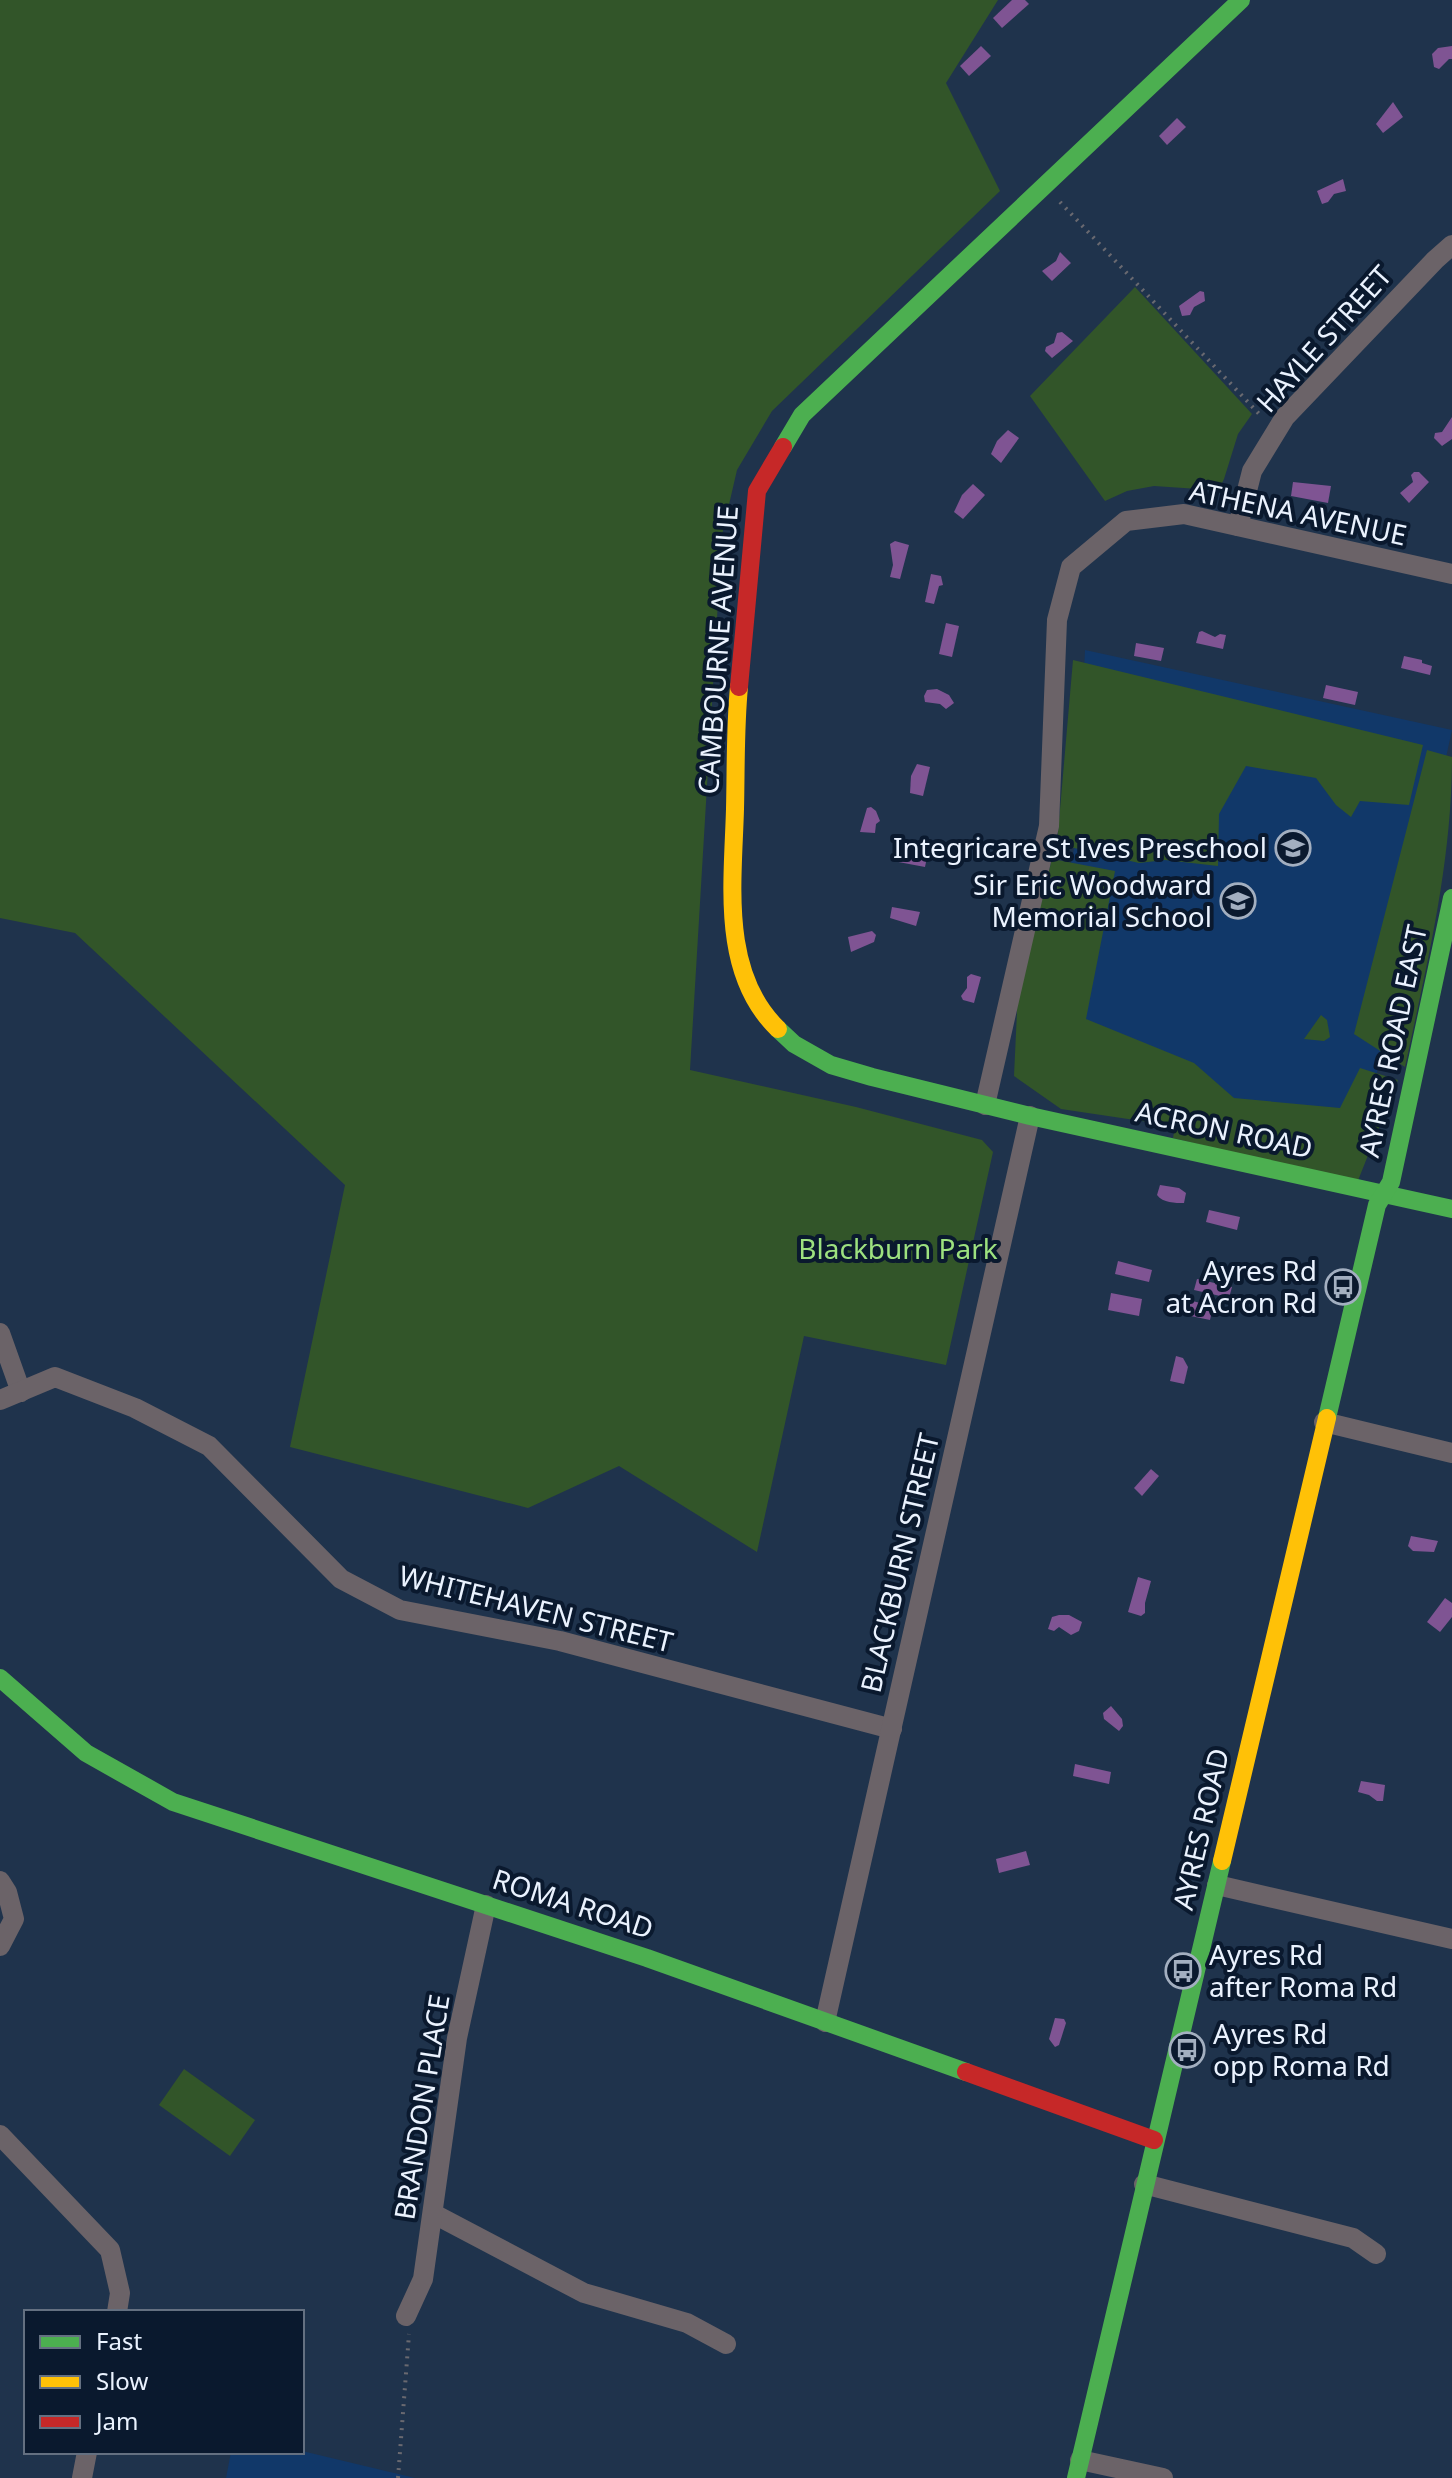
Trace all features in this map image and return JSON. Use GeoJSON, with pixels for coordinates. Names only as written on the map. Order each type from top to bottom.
{"type":"FeatureCollection","features":[{"type":"Feature","properties":{"kind":"street","name":"CAMBOURNE AVENUE"},"geometry":{"type":"LineString","coordinates":[[985,1105],[831,1065],[794,1044],[768,1019],[748,988],[732,923],[737,708],[757,491],[802,415],[1241,0]]}},
{"type":"Feature","properties":{"kind":"street","name":"HAYLE STREET"},"geometry":{"type":"LineString","coordinates":[[1238,526],[1252,471],[1285,417],[1452,245]]}},
{"type":"Feature","properties":{"kind":"street","name":"ATHENA AVENUE"},"geometry":{"type":"LineString","coordinates":[[985,1105],[1049,826],[1057,620],[1071,567],[1126,521],[1184,514],[1452,574]]}},
{"type":"Feature","properties":{"kind":"street","name":"AYRES ROAD EAST"},"geometry":{"type":"LineString","coordinates":[[1384,1194],[1391,1182],[1452,898]]}},
{"type":"Feature","properties":{"kind":"street","name":"ACRON ROAD"},"geometry":{"type":"LineString","coordinates":[[985,1105],[1452,1209]]}},
{"type":"Feature","properties":{"kind":"street","name":"BLACKBURN STREET"},"geometry":{"type":"LineString","coordinates":[[825,2022],[1030,1116]]}},
{"type":"Feature","properties":{"kind":"street","name":"AYRES ROAD"},"geometry":{"type":"LineString","coordinates":[[1078,2469],[1324,1422],[1377,1205],[1384,1194]]}},
{"type":"Feature","properties":{"kind":"street"},"geometry":{"type":"LineString","coordinates":[[0,1333],[21,1392]]}},
{"type":"Feature","properties":{"kind":"street","name":"WHITEHAVEN STREET"},"geometry":{"type":"LineString","coordinates":[[0,1400],[55,1377],[135,1408],[209,1446],[341,1579],[400,1610],[560,1641],[892,1729]]}},
{"type":"Feature","properties":{"kind":"street"},"geometry":{"type":"LineString","coordinates":[[1324,1422],[1452,1453]]}},
{"type":"Feature","properties":{"kind":"street","name":"ROMA ROAD"},"geometry":{"type":"LineString","coordinates":[[0,1678],[86,1753],[173,1802],[647,1958],[1154,2140]]}},
{"type":"Feature","properties":{"kind":"street"},"geometry":{"type":"LineString","coordinates":[[0,1881],[7,1892],[14,1919],[0,1946]]}},
{"type":"Feature","properties":{"kind":"street"},"geometry":{"type":"LineString","coordinates":[[1217,1885],[1452,1939]]}},
{"type":"Feature","properties":{"kind":"street","name":"BRANDON PLACE"},"geometry":{"type":"LineString","coordinates":[[406,2316],[423,2279],[457,2038],[486,1905]]}},
{"type":"Feature","properties":{"kind":"street"},"geometry":{"type":"LineString","coordinates":[[0,2135],[110,2250],[120,2293],[117,2310]]}},
{"type":"Feature","properties":{"kind":"street"},"geometry":{"type":"LineString","coordinates":[[1144,2184],[1353,2238],[1376,2254]]}},
{"type":"Feature","properties":{"kind":"street"},"geometry":{"type":"LineString","coordinates":[[434,2214],[584,2293],[687,2323],[726,2344]]}},
{"type":"Feature","properties":{"kind":"street"},"geometry":{"type":"LineString","coordinates":[[82,2478],[87,2454]]}},
{"type":"Feature","properties":{"kind":"street"},"geometry":{"type":"LineString","coordinates":[[1078,2469],[1163,2478]]}},
{"type":"Feature","properties":{"kind":"path"},"geometry":{"type":"LineString","coordinates":[[1044,186],[1276,432]]}},
{"type":"Feature","properties":{"kind":"path"},"geometry":{"type":"LineString","coordinates":[[398,2478],[410,2341],[406,2316]]}},
{"type":"Feature","properties":{"kind":"shaded area"},"geometry":{"type":"Polygon","coordinates":[[[1012,0],[1025,0],[1029,4],[1002,28],[993,18],[1012,0]]]}},
{"type":"Feature","properties":{"kind":"shaded area"},"geometry":{"type":"Polygon","coordinates":[[[981,46],[991,56],[969,76],[960,66],[981,46]]]}},
{"type":"Feature","properties":{"kind":"shaded area"},"geometry":{"type":"Polygon","coordinates":[[[1452,46],[1452,59],[1439,69],[1434,67],[1432,54],[1438,48],[1452,46]]]}},
{"type":"Feature","properties":{"kind":"shaded area"},"geometry":{"type":"Polygon","coordinates":[[[1393,102],[1403,117],[1383,133],[1376,124],[1393,102]]]}},
{"type":"Feature","properties":{"kind":"shaded area"},"geometry":{"type":"Polygon","coordinates":[[[1177,118],[1186,127],[1167,145],[1159,136],[1177,118]]]}},
{"type":"Feature","properties":{"kind":"shaded area"},"geometry":{"type":"Polygon","coordinates":[[[1343,179],[1346,191],[1334,194],[1322,204],[1317,191],[1343,179]]]}},
{"type":"Feature","properties":{"kind":"shaded area"},"geometry":{"type":"Polygon","coordinates":[[[1060,252],[1071,263],[1052,281],[1042,271],[1056,261],[1060,252]]]}},
{"type":"Feature","properties":{"kind":"shaded area"},"geometry":{"type":"Polygon","coordinates":[[[1200,291],[1204,292],[1205,301],[1194,307],[1190,315],[1182,316],[1179,306],[1200,291]]]}},
{"type":"Feature","properties":{"kind":"shaded area"},"geometry":{"type":"Polygon","coordinates":[[[1062,332],[1073,341],[1052,358],[1045,351],[1046,347],[1054,343],[1057,333],[1062,332]]]}},
{"type":"Feature","properties":{"kind":"shaded area"},"geometry":{"type":"Polygon","coordinates":[[[1452,417],[1452,439],[1442,446],[1434,438],[1435,433],[1442,432],[1452,417]]]}},
{"type":"Feature","properties":{"kind":"shaded area"},"geometry":{"type":"Polygon","coordinates":[[[1008,430],[1019,438],[1001,463],[991,454],[997,441],[1008,430]]]}},
{"type":"Feature","properties":{"kind":"shaded area"},"geometry":{"type":"Polygon","coordinates":[[[1419,472],[1429,482],[1409,503],[1400,493],[1413,482],[1411,475],[1419,472]]]}},
{"type":"Feature","properties":{"kind":"shaded area"},"geometry":{"type":"Polygon","coordinates":[[[1293,482],[1331,486],[1328,503],[1291,496],[1293,482]]]}},
{"type":"Feature","properties":{"kind":"shaded area"},"geometry":{"type":"Polygon","coordinates":[[[973,484],[985,495],[963,519],[954,512],[962,495],[973,484]]]}},
{"type":"Feature","properties":{"kind":"shaded area"},"geometry":{"type":"Polygon","coordinates":[[[895,541],[909,545],[900,579],[890,577],[893,565],[890,544],[895,541]]]}},
{"type":"Feature","properties":{"kind":"shaded area"},"geometry":{"type":"Polygon","coordinates":[[[931,574],[941,576],[943,585],[939,586],[934,604],[925,602],[931,574]]]}},
{"type":"Feature","properties":{"kind":"shaded area"},"geometry":{"type":"Polygon","coordinates":[[[946,623],[959,626],[952,657],[939,654],[946,623]]]}},
{"type":"Feature","properties":{"kind":"shaded area"},"geometry":{"type":"Polygon","coordinates":[[[1202,631],[1215,637],[1226,635],[1223,649],[1196,643],[1202,631]]]}},
{"type":"Feature","properties":{"kind":"shaded area"},"geometry":{"type":"Polygon","coordinates":[[[1136,643],[1164,648],[1161,661],[1134,656],[1136,643]]]}},
{"type":"Feature","properties":{"kind":"shaded area","name":"Sir Eric Woodward Memorial School"},"geometry":{"type":"Polygon","coordinates":[[[1085,650],[1452,730],[1362,1141],[1026,1066],[1076,840],[1085,650]]]}},
{"type":"Feature","properties":{"kind":"shaded area"},"geometry":{"type":"Polygon","coordinates":[[[1404,656],[1432,666],[1430,675],[1401,668],[1404,656]]]}},
{"type":"Feature","properties":{"kind":"shaded area"},"geometry":{"type":"Polygon","coordinates":[[[1326,685],[1358,692],[1355,705],[1323,698],[1326,685]]]}},
{"type":"Feature","properties":{"kind":"shaded area"},"geometry":{"type":"Polygon","coordinates":[[[937,689],[949,695],[954,703],[946,709],[940,704],[925,702],[927,690],[937,689]]]}},
{"type":"Feature","properties":{"kind":"shaded area"},"geometry":{"type":"Polygon","coordinates":[[[917,764],[930,767],[923,796],[910,793],[911,776],[917,764]]]}},
{"type":"Feature","properties":{"kind":"shaded area"},"geometry":{"type":"Polygon","coordinates":[[[871,807],[880,821],[876,824],[875,833],[860,832],[867,808],[871,807]]]}},
{"type":"Feature","properties":{"kind":"shaded area"},"geometry":{"type":"Polygon","coordinates":[[[896,842],[928,852],[925,867],[893,861],[896,842]]]}},
{"type":"Feature","properties":{"kind":"shaded area"},"geometry":{"type":"Polygon","coordinates":[[[892,907],[920,912],[916,926],[890,918],[892,907]]]}},
{"type":"Feature","properties":{"kind":"shaded area"},"geometry":{"type":"Polygon","coordinates":[[[872,931],[876,935],[874,942],[851,952],[848,937],[872,931]]]}},
{"type":"Feature","properties":{"kind":"shaded area"},"geometry":{"type":"Polygon","coordinates":[[[971,974],[981,977],[974,1003],[963,1000],[961,996],[967,988],[967,977],[971,974]]]}},
{"type":"Feature","properties":{"kind":"shaded area"},"geometry":{"type":"Polygon","coordinates":[[[1160,1185],[1179,1188],[1186,1193],[1184,1203],[1162,1200],[1157,1195],[1160,1185]]]}},
{"type":"Feature","properties":{"kind":"shaded area"},"geometry":{"type":"Polygon","coordinates":[[[1209,1210],[1240,1217],[1237,1230],[1206,1222],[1209,1210]]]}},
{"type":"Feature","properties":{"kind":"shaded area"},"geometry":{"type":"Polygon","coordinates":[[[1118,1261],[1152,1270],[1149,1282],[1115,1274],[1118,1261]]]}},
{"type":"Feature","properties":{"kind":"shaded area"},"geometry":{"type":"Polygon","coordinates":[[[1197,1279],[1232,1287],[1229,1298],[1194,1290],[1197,1279]]]}},
{"type":"Feature","properties":{"kind":"shaded area"},"geometry":{"type":"Polygon","coordinates":[[[1111,1293],[1142,1299],[1139,1316],[1108,1310],[1111,1293]]]}},
{"type":"Feature","properties":{"kind":"shaded area"},"geometry":{"type":"Polygon","coordinates":[[[1184,1299],[1213,1306],[1210,1320],[1181,1314],[1184,1299]]]}},
{"type":"Feature","properties":{"kind":"shaded area"},"geometry":{"type":"Polygon","coordinates":[[[1176,1356],[1183,1358],[1188,1367],[1184,1384],[1170,1381],[1176,1356]]]}},
{"type":"Feature","properties":{"kind":"shaded area"},"geometry":{"type":"Polygon","coordinates":[[[1151,1469],[1159,1476],[1142,1496],[1134,1488],[1151,1469]]]}},
{"type":"Feature","properties":{"kind":"shaded area"},"geometry":{"type":"Polygon","coordinates":[[[1411,1536],[1438,1541],[1434,1552],[1413,1551],[1408,1546],[1411,1536]]]}},
{"type":"Feature","properties":{"kind":"shaded area"},"geometry":{"type":"Polygon","coordinates":[[[1138,1577],[1151,1581],[1145,1613],[1141,1616],[1128,1612],[1138,1577]]]}},
{"type":"Feature","properties":{"kind":"shaded area"},"geometry":{"type":"Polygon","coordinates":[[[1445,1598],[1452,1603],[1452,1617],[1440,1632],[1427,1622],[1445,1598]]]}},
{"type":"Feature","properties":{"kind":"shaded area"},"geometry":{"type":"Polygon","coordinates":[[[1069,1615],[1082,1622],[1079,1631],[1071,1635],[1059,1627],[1054,1631],[1048,1629],[1052,1617],[1069,1615]]]}},
{"type":"Feature","properties":{"kind":"shaded area"},"geometry":{"type":"Polygon","coordinates":[[[1111,1706],[1122,1719],[1123,1726],[1119,1731],[1104,1719],[1103,1713],[1111,1706]]]}},
{"type":"Feature","properties":{"kind":"shaded area"},"geometry":{"type":"Polygon","coordinates":[[[1075,1764],[1111,1772],[1109,1784],[1073,1776],[1075,1764]]]}},
{"type":"Feature","properties":{"kind":"shaded area"},"geometry":{"type":"Polygon","coordinates":[[[1361,1781],[1385,1785],[1383,1801],[1358,1792],[1361,1781]]]}},
{"type":"Feature","properties":{"kind":"shaded area"},"geometry":{"type":"Polygon","coordinates":[[[1026,1851],[1030,1865],[999,1873],[996,1859],[1026,1851]]]}},
{"type":"Feature","properties":{"kind":"shaded area"},"geometry":{"type":"Polygon","coordinates":[[[1055,2018],[1064,2019],[1066,2023],[1059,2045],[1055,2047],[1049,2039],[1055,2018]]]}},
{"type":"Feature","properties":{"kind":"shaded area"},"geometry":{"type":"Polygon","coordinates":[[[304,2451],[415,2478],[226,2478],[231,2454],[304,2454],[304,2451]]]}},
{"type":"Feature","properties":{"kind":"green space","name":"Blackburn Park"},"geometry":{"type":"Polygon","coordinates":[[[0,0],[998,0],[946,83],[1000,191],[772,411],[737,470],[722,535],[690,1070],[856,1107],[982,1140],[993,1152],[946,1365],[804,1336],[757,1552],[619,1466],[528,1508],[290,1447],[345,1185],[75,933],[0,918],[0,0]]]}},
{"type":"Feature","properties":{"kind":"green space"},"geometry":{"type":"Polygon","coordinates":[[[1135,287],[1252,414],[1238,434],[1221,485],[1213,490],[1154,486],[1127,491],[1105,501],[1030,396],[1135,287]]]}},
{"type":"Feature","properties":{"kind":"green space"},"geometry":{"type":"Polygon","coordinates":[[[1073,660],[1423,745],[1409,805],[1360,801],[1351,817],[1336,805],[1316,778],[1246,766],[1219,814],[1218,866],[1165,860],[1139,863],[1057,844],[1073,660]]]}},
{"type":"Feature","properties":{"kind":"green space"},"geometry":{"type":"Polygon","coordinates":[[[1427,750],[1452,757],[1451,797],[1437,913],[1405,1067],[1354,1034],[1427,750]]]}},
{"type":"Feature","properties":{"kind":"green space"},"geometry":{"type":"Polygon","coordinates":[[[1052,859],[1115,871],[1086,1019],[1194,1063],[1234,1098],[1340,1108],[1360,1068],[1398,1080],[1357,1183],[1173,1138],[1175,1126],[1061,1109],[1014,1076],[1018,990],[1052,859]]]}},
{"type":"Feature","properties":{"kind":"green space"},"geometry":{"type":"Polygon","coordinates":[[[1321,1015],[1327,1020],[1330,1037],[1324,1041],[1304,1039],[1321,1015]]]}},
{"type":"Feature","properties":{"kind":"green space"},"geometry":{"type":"Polygon","coordinates":[[[184,2069],[255,2120],[230,2156],[159,2105],[184,2069]]]}},
{"type":"Feature","properties":{"kind":"traffic: fast"},"geometry":{"type":"LineString","coordinates":[[783,447],[802,415],[1241,0]]}},
{"type":"Feature","properties":{"kind":"traffic: fast"},"geometry":{"type":"LineString","coordinates":[[1327,1418],[1377,1205],[1391,1182],[1452,898]]}},
{"type":"Feature","properties":{"kind":"traffic: fast"},"geometry":{"type":"LineString","coordinates":[[778,1029],[794,1044],[831,1065],[872,1077],[1030,1116],[1452,1209]]}},
{"type":"Feature","properties":{"kind":"traffic: fast"},"geometry":{"type":"LineString","coordinates":[[0,1678],[86,1753],[173,1802],[647,1958],[966,2072]]}},
{"type":"Feature","properties":{"kind":"traffic: fast"},"geometry":{"type":"LineString","coordinates":[[1076,2478],[1222,1861]]}},
{"type":"Feature","properties":{"kind":"traffic: slow"},"geometry":{"type":"LineString","coordinates":[[739,687],[732,896],[734,926],[738,954],[747,981],[759,1007],[778,1029]]}},
{"type":"Feature","properties":{"kind":"traffic: slow"},"geometry":{"type":"LineString","coordinates":[[1222,1861],[1327,1418]]}},
{"type":"Feature","properties":{"kind":"traffic: jam"},"geometry":{"type":"LineString","coordinates":[[739,687],[757,491],[783,447]]}},
{"type":"Feature","properties":{"kind":"traffic: jam"},"geometry":{"type":"LineString","coordinates":[[966,2072],[1154,2140]]}},
{"type":"Feature","properties":{"kind":"place","name":"Integricare St Ives Preschool"},"geometry":{"type":"Point","coordinates":[1293,848]}},
{"type":"Feature","properties":{"kind":"place","name":"Sir Eric Woodward Memorial School"},"geometry":{"type":"Point","coordinates":[1238,901]}},
{"type":"Feature","properties":{"kind":"place","name":"Ayres Rd at Acron Rd"},"geometry":{"type":"Point","coordinates":[1343,1287]}},
{"type":"Feature","properties":{"kind":"place","name":"Ayres Rd after Roma Rd"},"geometry":{"type":"Point","coordinates":[1183,1971]}},
{"type":"Feature","properties":{"kind":"place","name":"Ayres Rd opp Roma Rd"},"geometry":{"type":"Point","coordinates":[1187,2050]}}]}
